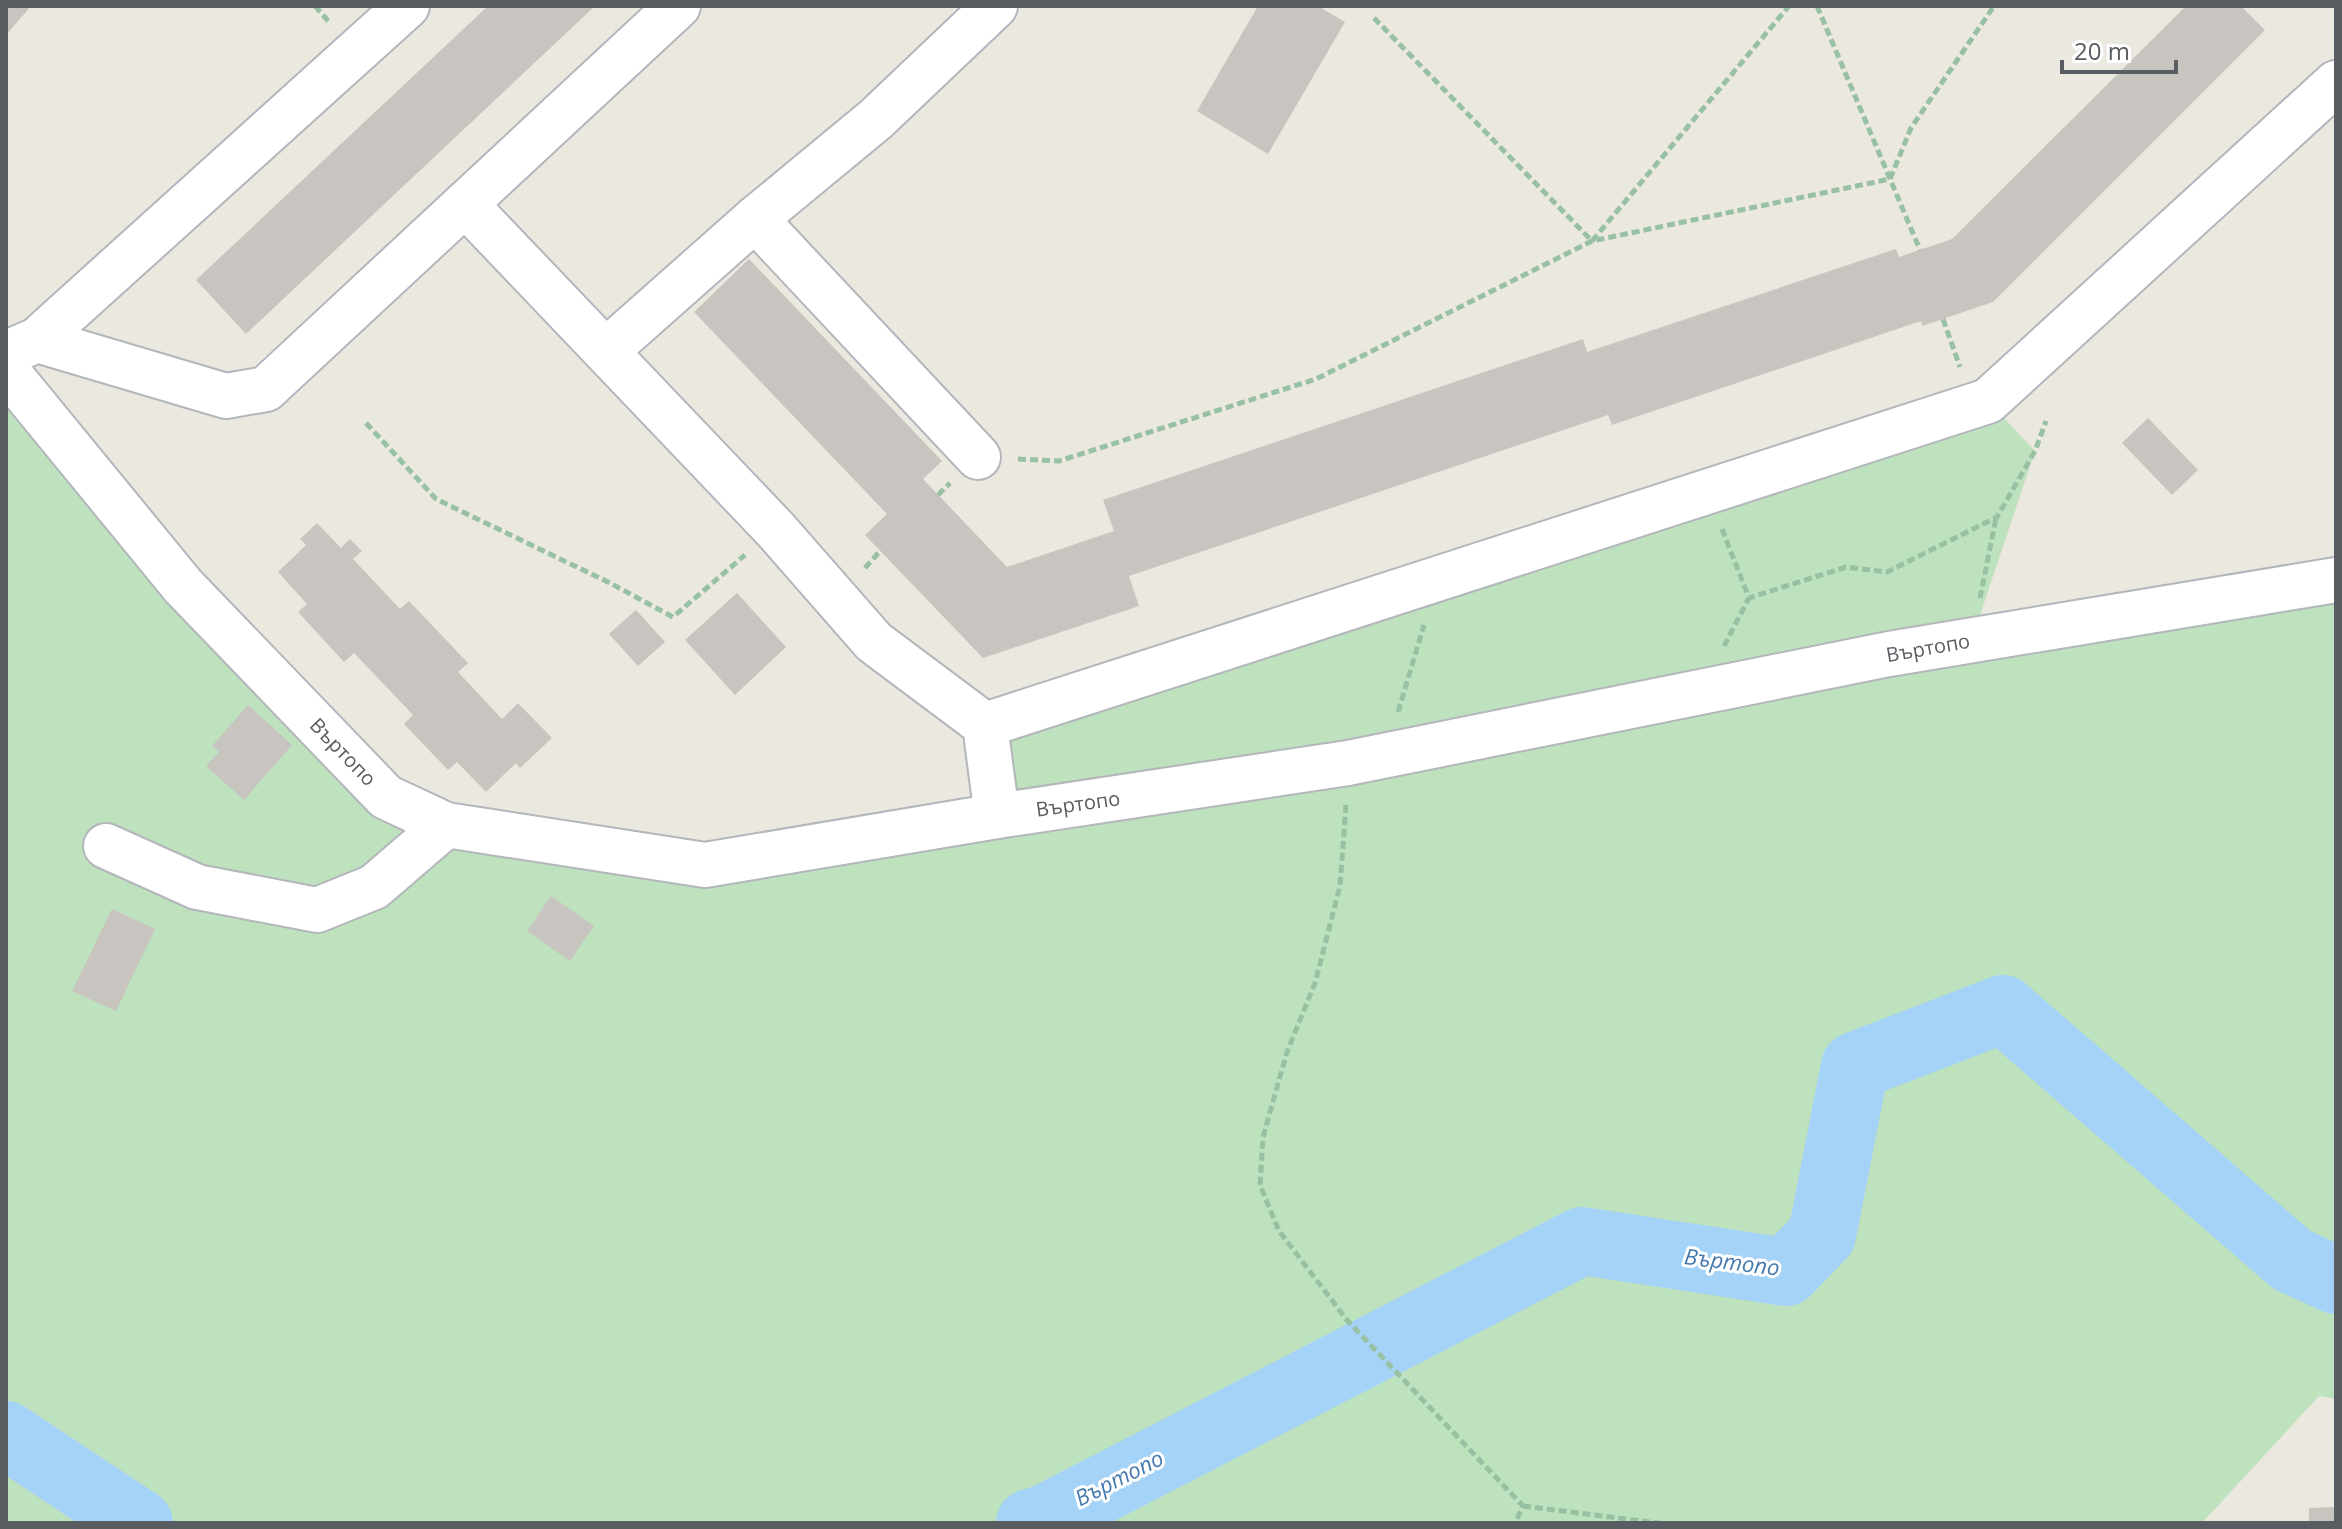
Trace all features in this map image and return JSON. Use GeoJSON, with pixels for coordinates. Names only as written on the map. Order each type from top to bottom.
{"type":"FeatureCollection","features":[{"type":"Feature","properties":{"kind":"street"},"geometry":{"type":"LineString","coordinates":[[22,346],[407,6]]}},
{"type":"Feature","properties":{"kind":"street"},"geometry":{"type":"LineString","coordinates":[[22,346],[226,396],[266,389],[678,6]]}},
{"type":"Feature","properties":{"kind":"street"},"geometry":{"type":"LineString","coordinates":[[606,351],[755,219],[876,119],[995,6]]}},
{"type":"Feature","properties":{"kind":"street"},"geometry":{"type":"LineString","coordinates":[[985,725],[1988,401],[2336,83]]}},
{"type":"Feature","properties":{"kind":"street"},"geometry":{"type":"LineString","coordinates":[[465,204],[775,529],[874,642],[985,725],[997,816]]}},
{"type":"Feature","properties":{"kind":"street"},"geometry":{"type":"LineString","coordinates":[[755,219],[978,457]]}},
{"type":"Feature","properties":{"kind":"street","name":"Въртопо"},"geometry":{"type":"LineString","coordinates":[[6,370],[183,586],[386,797],[446,825],[705,865],[997,816],[1348,763],[1971,640],[2336,580]]}},
{"type":"Feature","properties":{"kind":"street"},"geometry":{"type":"LineString","coordinates":[[106,846],[197,887],[317,910],[374,887],[446,825]]}},
{"type":"Feature","properties":{"kind":"path"},"geometry":{"type":"LineString","coordinates":[[1592,241],[1789,6]]}},
{"type":"Feature","properties":{"kind":"path"},"geometry":{"type":"LineString","coordinates":[[1817,6],[1920,250]]}},
{"type":"Feature","properties":{"kind":"path"},"geometry":{"type":"LineString","coordinates":[[1890,179],[1911,128],[1994,6]]}},
{"type":"Feature","properties":{"kind":"path"},"geometry":{"type":"LineString","coordinates":[[1374,18],[1592,241]]}},
{"type":"Feature","properties":{"kind":"path"},"geometry":{"type":"LineString","coordinates":[[978,457],[1059,461],[1316,379],[1592,241],[1890,179]]}},
{"type":"Feature","properties":{"kind":"path"},"geometry":{"type":"LineString","coordinates":[[1943,319],[1954,351]]}},
{"type":"Feature","properties":{"kind":"path"},"geometry":{"type":"LineString","coordinates":[[1971,640],[1997,517],[2035,451],[2046,421]]}},
{"type":"Feature","properties":{"kind":"path"},"geometry":{"type":"LineString","coordinates":[[366,423],[436,499],[673,617],[775,529]]}},
{"type":"Feature","properties":{"kind":"path"},"geometry":{"type":"LineString","coordinates":[[1707,491],[1749,598],[1846,567],[1887,572],[1997,517]]}},
{"type":"Feature","properties":{"kind":"path"},"geometry":{"type":"LineString","coordinates":[[1397,715],[1438,578]]}},
{"type":"Feature","properties":{"kind":"path"},"geometry":{"type":"LineString","coordinates":[[1348,763],[1340,886],[1315,983],[1287,1052],[1263,1137],[1260,1185],[1279,1231],[1347,1320],[1523,1506],[1659,1523]]}},
{"type":"Feature","properties":{"kind":"path"},"geometry":{"type":"LineString","coordinates":[[1515,1523],[1523,1506]]}},
{"type":"Feature","properties":{"kind":"green space"},"geometry":{"type":"Polygon","coordinates":[[[6,392],[183,595],[446,824],[705,865],[996,816],[985,725],[1988,401],[2035,451],[1972,639],[2336,580],[2336,1399],[2319,1396],[2202,1523],[6,1523],[6,392]]]}},
{"type":"Feature","properties":{"kind":"building"},"geometry":{"type":"Polygon","coordinates":[[[6,6],[31,6],[6,35],[6,6]]]}},
{"type":"Feature","properties":{"kind":"building"},"geometry":{"type":"Polygon","coordinates":[[[488,6],[595,6],[246,334],[196,280],[488,6]]]}},
{"type":"Feature","properties":{"kind":"building"},"geometry":{"type":"Polygon","coordinates":[[[1258,6],[1318,6],[1345,22],[1268,154],[1197,111],[1258,6]]]}},
{"type":"Feature","properties":{"kind":"building"},"geometry":{"type":"Polygon","coordinates":[[[2186,6],[2241,6],[2265,30],[1993,302],[1922,326],[1921,321],[1612,425],[1608,415],[1129,576],[1139,606],[983,658],[865,535],[887,514],[694,312],[749,259],[942,461],[923,479],[1007,567],[1114,531],[1103,500],[1583,339],[1587,352],[1896,249],[1899,257],[1952,239],[2186,6]]]}},
{"type":"Feature","properties":{"kind":"building"},"geometry":{"type":"Polygon","coordinates":[[[2148,418],[2198,470],[2172,495],[2122,443],[2148,418]]]}},
{"type":"Feature","properties":{"kind":"building"},"geometry":{"type":"Polygon","coordinates":[[[317,523],[341,548],[350,539],[362,551],[353,559],[400,609],[409,601],[468,663],[458,672],[502,719],[518,703],[552,738],[520,768],[516,763],[486,792],[457,762],[448,770],[404,724],[413,715],[354,653],[344,662],[298,612],[307,604],[278,572],[306,545],[300,539],[317,523]]]}},
{"type":"Feature","properties":{"kind":"building"},"geometry":{"type":"Polygon","coordinates":[[[737,593],[786,647],[735,695],[685,640],[737,593]]]}},
{"type":"Feature","properties":{"kind":"building"},"geometry":{"type":"Polygon","coordinates":[[[636,610],[665,642],[638,666],[609,634],[636,610]]]}},
{"type":"Feature","properties":{"kind":"building"},"geometry":{"type":"Polygon","coordinates":[[[248,705],[292,745],[244,800],[206,766],[219,752],[212,746],[248,705]]]}},
{"type":"Feature","properties":{"kind":"building"},"geometry":{"type":"Polygon","coordinates":[[[551,896],[594,926],[570,961],[527,931],[551,896]]]}},
{"type":"Feature","properties":{"kind":"building"},"geometry":{"type":"Polygon","coordinates":[[[112,909],[155,929],[116,1011],[72,991],[112,909]]]}},
{"type":"Feature","properties":{"kind":"building"},"geometry":{"type":"Polygon","coordinates":[[[2336,1507],[2336,1523],[2309,1523],[2309,1508],[2336,1507]]]}},
{"type":"Feature","properties":{"kind":"waterway","name":"Въртопо"},"geometry":{"type":"LineString","coordinates":[[1030,1523],[1044,1519],[1582,1241],[1786,1272],[1822,1235],[1855,1066],[2003,1009],[2292,1260],[2336,1280]]}},
{"type":"Feature","properties":{"kind":"waterway","name":"Въртопо"},"geometry":{"type":"LineString","coordinates":[[6,1435],[139,1523]]}}]}
